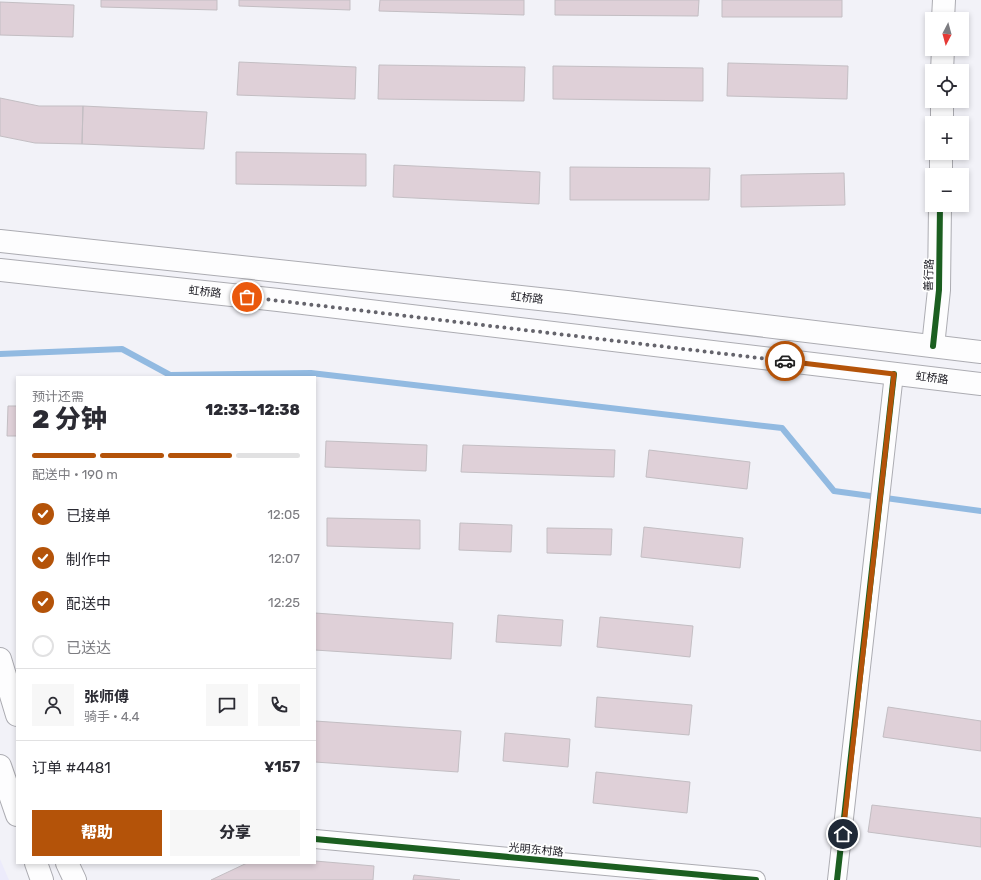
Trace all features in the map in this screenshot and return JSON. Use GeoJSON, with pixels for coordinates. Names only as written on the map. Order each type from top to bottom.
{"type":"FeatureCollection","features":[{"type":"Feature","properties":{"kind":"main road"},"geometry":{"type":"LineString","coordinates":[[943,12],[944,0]]}},
{"type":"Feature","properties":{"kind":"main road","name":"善行路"},"geometry":{"type":"LineString","coordinates":[[933,346],[939,290],[940,212]]}},
{"type":"Feature","properties":{"kind":"main road","name":"虹桥路"},"geometry":{"type":"LineString","coordinates":[[0,241],[567,302],[981,352]]}},
{"type":"Feature","properties":{"kind":"main road","name":"虹桥路"},"geometry":{"type":"LineString","coordinates":[[0,270],[278,300],[981,384]]}},
{"type":"Feature","properties":{"kind":"main road"},"geometry":{"type":"LineString","coordinates":[[0,659],[16,713]]}},
{"type":"Feature","properties":{"kind":"main road"},"geometry":{"type":"LineString","coordinates":[[0,766],[16,812]]}},
{"type":"Feature","properties":{"kind":"main road"},"geometry":{"type":"LineString","coordinates":[[36,864],[42,880]]}},
{"type":"Feature","properties":{"kind":"main road"},"geometry":{"type":"LineString","coordinates":[[67,864],[75,880]]}},
{"type":"Feature","properties":{"kind":"street"},"geometry":{"type":"LineString","coordinates":[[837,880],[894,374]]}},
{"type":"Feature","properties":{"kind":"street","name":"光明东村路"},"geometry":{"type":"LineString","coordinates":[[316,839],[756,880]]}},
{"type":"Feature","properties":{"kind":"shaded area"},"geometry":{"type":"Polygon","coordinates":[[[0,859],[9,880],[0,880],[0,859]]]}},
{"type":"Feature","properties":{"kind":"building"},"geometry":{"type":"Polygon","coordinates":[[[101,0],[217,0],[217,10],[101,7],[101,0]]]}},
{"type":"Feature","properties":{"kind":"building"},"geometry":{"type":"Polygon","coordinates":[[[239,0],[350,0],[350,10],[239,6],[239,0]]]}},
{"type":"Feature","properties":{"kind":"building"},"geometry":{"type":"Polygon","coordinates":[[[380,0],[524,0],[524,15],[379,11],[380,0]]]}},
{"type":"Feature","properties":{"kind":"building"},"geometry":{"type":"Polygon","coordinates":[[[555,0],[699,0],[698,16],[555,15],[555,0]]]}},
{"type":"Feature","properties":{"kind":"building"},"geometry":{"type":"Polygon","coordinates":[[[722,0],[842,0],[842,17],[722,17],[722,0]]]}},
{"type":"Feature","properties":{"kind":"building"},"geometry":{"type":"Polygon","coordinates":[[[0,2],[74,5],[73,37],[0,35],[0,2]]]}},
{"type":"Feature","properties":{"kind":"building"},"geometry":{"type":"Polygon","coordinates":[[[239,62],[356,67],[355,99],[237,95],[239,62]]]}},
{"type":"Feature","properties":{"kind":"building"},"geometry":{"type":"Polygon","coordinates":[[[728,63],[848,66],[847,99],[727,96],[728,63]]]}},
{"type":"Feature","properties":{"kind":"building"},"geometry":{"type":"Polygon","coordinates":[[[379,65],[525,67],[524,101],[378,99],[379,65]]]}},
{"type":"Feature","properties":{"kind":"building"},"geometry":{"type":"Polygon","coordinates":[[[553,66],[703,68],[703,101],[553,99],[553,66]]]}},
{"type":"Feature","properties":{"kind":"building"},"geometry":{"type":"Polygon","coordinates":[[[0,98],[39,106],[83,106],[82,144],[35,143],[0,136],[0,98]]]}},
{"type":"Feature","properties":{"kind":"building"},"geometry":{"type":"Polygon","coordinates":[[[83,106],[207,112],[204,149],[82,144],[83,106]]]}},
{"type":"Feature","properties":{"kind":"building"},"geometry":{"type":"Polygon","coordinates":[[[236,152],[366,154],[366,186],[236,184],[236,152]]]}},
{"type":"Feature","properties":{"kind":"building"},"geometry":{"type":"Polygon","coordinates":[[[394,165],[540,172],[539,204],[393,197],[394,165]]]}},
{"type":"Feature","properties":{"kind":"building"},"geometry":{"type":"Polygon","coordinates":[[[570,167],[710,168],[709,200],[570,200],[570,167]]]}},
{"type":"Feature","properties":{"kind":"building"},"geometry":{"type":"Polygon","coordinates":[[[844,173],[845,205],[741,207],[741,175],[844,173]]]}},
{"type":"Feature","properties":{"kind":"building"},"geometry":{"type":"Polygon","coordinates":[[[8,406],[16,406],[16,436],[7,436],[8,406]]]}},
{"type":"Feature","properties":{"kind":"building"},"geometry":{"type":"Polygon","coordinates":[[[326,441],[427,445],[426,471],[325,467],[326,441]]]}},
{"type":"Feature","properties":{"kind":"building"},"geometry":{"type":"Polygon","coordinates":[[[463,445],[615,450],[614,477],[461,472],[463,445]]]}},
{"type":"Feature","properties":{"kind":"building"},"geometry":{"type":"Polygon","coordinates":[[[649,450],[750,462],[747,489],[646,477],[649,450]]]}},
{"type":"Feature","properties":{"kind":"building"},"geometry":{"type":"Polygon","coordinates":[[[327,518],[420,520],[420,549],[327,546],[327,518]]]}},
{"type":"Feature","properties":{"kind":"building"},"geometry":{"type":"Polygon","coordinates":[[[460,523],[512,525],[511,552],[459,550],[460,523]]]}},
{"type":"Feature","properties":{"kind":"building"},"geometry":{"type":"Polygon","coordinates":[[[644,527],[743,538],[740,568],[641,557],[644,527]]]}},
{"type":"Feature","properties":{"kind":"building"},"geometry":{"type":"Polygon","coordinates":[[[547,528],[612,529],[611,555],[547,553],[547,528]]]}},
{"type":"Feature","properties":{"kind":"building"},"geometry":{"type":"Polygon","coordinates":[[[316,613],[453,623],[451,659],[316,650],[316,613]]]}},
{"type":"Feature","properties":{"kind":"building"},"geometry":{"type":"Polygon","coordinates":[[[498,615],[563,620],[561,646],[496,642],[498,615]]]}},
{"type":"Feature","properties":{"kind":"building"},"geometry":{"type":"Polygon","coordinates":[[[600,617],[693,626],[690,657],[597,647],[600,617]]]}},
{"type":"Feature","properties":{"kind":"building"},"geometry":{"type":"Polygon","coordinates":[[[597,697],[692,705],[689,735],[595,727],[597,697]]]}},
{"type":"Feature","properties":{"kind":"building"},"geometry":{"type":"Polygon","coordinates":[[[888,707],[981,721],[981,751],[883,737],[888,707]]]}},
{"type":"Feature","properties":{"kind":"building"},"geometry":{"type":"Polygon","coordinates":[[[316,721],[461,731],[458,772],[316,762],[316,721]]]}},
{"type":"Feature","properties":{"kind":"building"},"geometry":{"type":"Polygon","coordinates":[[[505,733],[570,739],[568,767],[503,761],[505,733]]]}},
{"type":"Feature","properties":{"kind":"building"},"geometry":{"type":"Polygon","coordinates":[[[596,772],[690,782],[687,813],[593,803],[596,772]]]}},
{"type":"Feature","properties":{"kind":"building"},"geometry":{"type":"Polygon","coordinates":[[[872,805],[981,818],[981,847],[868,832],[872,805]]]}},
{"type":"Feature","properties":{"kind":"building"},"geometry":{"type":"Polygon","coordinates":[[[316,861],[374,866],[373,880],[211,880],[245,864],[316,864],[316,861]]]}},
{"type":"Feature","properties":{"kind":"building"},"geometry":{"type":"Polygon","coordinates":[[[414,875],[460,880],[413,880],[414,875]]]}},
{"type":"Feature","properties":{"kind":"waterway"},"geometry":{"type":"LineString","coordinates":[[0,354],[122,349],[170,375],[311,373],[782,428],[834,491],[981,511]]}},
{"type":"Feature","properties":{"kind":"cycle path"},"geometry":{"type":"LineString","coordinates":[[933,346],[939,290],[940,212]]}},
{"type":"Feature","properties":{"kind":"cycle path"},"geometry":{"type":"LineString","coordinates":[[837,880],[894,374]]}},
{"type":"Feature","properties":{"kind":"cycle path"},"geometry":{"type":"LineString","coordinates":[[316,839],[756,880]]}},
{"type":"Feature","properties":{"kind":"way so far"},"geometry":{"type":"LineString","coordinates":[[247,297],[785,361]]}},
{"type":"Feature","properties":{"kind":"route"},"geometry":{"type":"LineString","coordinates":[[785,361],[894,374],[843,834]]}}]}
